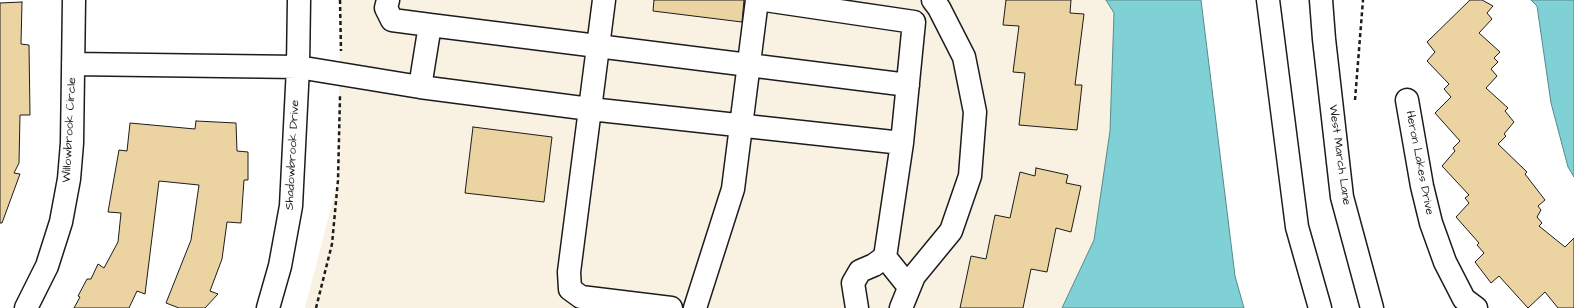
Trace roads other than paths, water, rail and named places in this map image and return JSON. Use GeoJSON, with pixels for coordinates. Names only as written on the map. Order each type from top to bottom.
{"type":"FeatureCollection","features":[{"type":"Feature","properties":{"kind":"street","name":"Willowbrook Circle"},"geometry":{"type":"LineString","coordinates":[[26,308],[47,266],[61,222],[69,179],[72,143],[74,0]]}},
{"type":"Feature","properties":{"kind":"street","name":"Shadowbrook Drive"},"geometry":{"type":"LineString","coordinates":[[268,308],[280,266],[291,206],[298,67],[299,0]]}},
{"type":"Feature","properties":{"kind":"street"},"geometry":{"type":"LineString","coordinates":[[388,0],[386,8],[392,20],[749,66],[908,84]]}},
{"type":"Feature","properties":{"kind":"street"},"geometry":{"type":"LineString","coordinates":[[604,0],[569,272],[570,289],[581,297],[670,308]]}},
{"type":"Feature","properties":{"kind":"street"},"geometry":{"type":"LineString","coordinates":[[695,308],[733,189],[757,0]]}},
{"type":"Feature","properties":{"kind":"street"},"geometry":{"type":"LineString","coordinates":[[765,0],[914,22]]}},
{"type":"Feature","properties":{"kind":"street"},"geometry":{"type":"LineString","coordinates":[[857,308],[853,283],[860,271],[874,265],[885,257],[902,143],[914,22],[926,0]]}},
{"type":"Feature","properties":{"kind":"street"},"geometry":{"type":"LineString","coordinates":[[901,308],[914,276],[950,231],[970,176],[975,112],[964,57],[939,8],[932,0]]}},
{"type":"Feature","properties":{"kind":"street"},"geometry":{"type":"LineString","coordinates":[[1268,0],[1297,227],[1320,308]]}},
{"type":"Feature","properties":{"kind":"street","name":"West March Lane"},"geometry":{"type":"LineString","coordinates":[[1321,0],[1342,197],[1372,308]]}},
{"type":"Feature","properties":{"kind":"street"},"geometry":{"type":"LineString","coordinates":[[420,86],[430,25]]}},
{"type":"Feature","properties":{"kind":"street","name":"Willowbrook Circle"},"geometry":{"type":"LineString","coordinates":[[73,64],[298,67],[420,86],[590,109],[902,143]]}},
{"type":"Feature","properties":{"kind":"street","name":"Heron Lakes Drive"},"geometry":{"type":"LineString","coordinates":[[1407,100],[1422,186],[1431,223],[1445,262],[1464,299],[1476,308]]}},
{"type":"Feature","properties":{"kind":"street"},"geometry":{"type":"LineString","coordinates":[[885,257],[909,287]]}},
{"type":"Feature","properties":{"kind":"water"},"geometry":{"type":"Polygon","coordinates":[[[1106,0],[1201,0],[1235,276],[1244,308],[1062,308],[1094,240],[1110,131],[1114,13],[1106,0]]]}},
{"type":"Feature","properties":{"kind":"water"},"geometry":{"type":"Polygon","coordinates":[[[1531,0],[1574,0],[1574,177],[1568,167],[1551,103],[1537,6],[1531,0]]]}}]}
